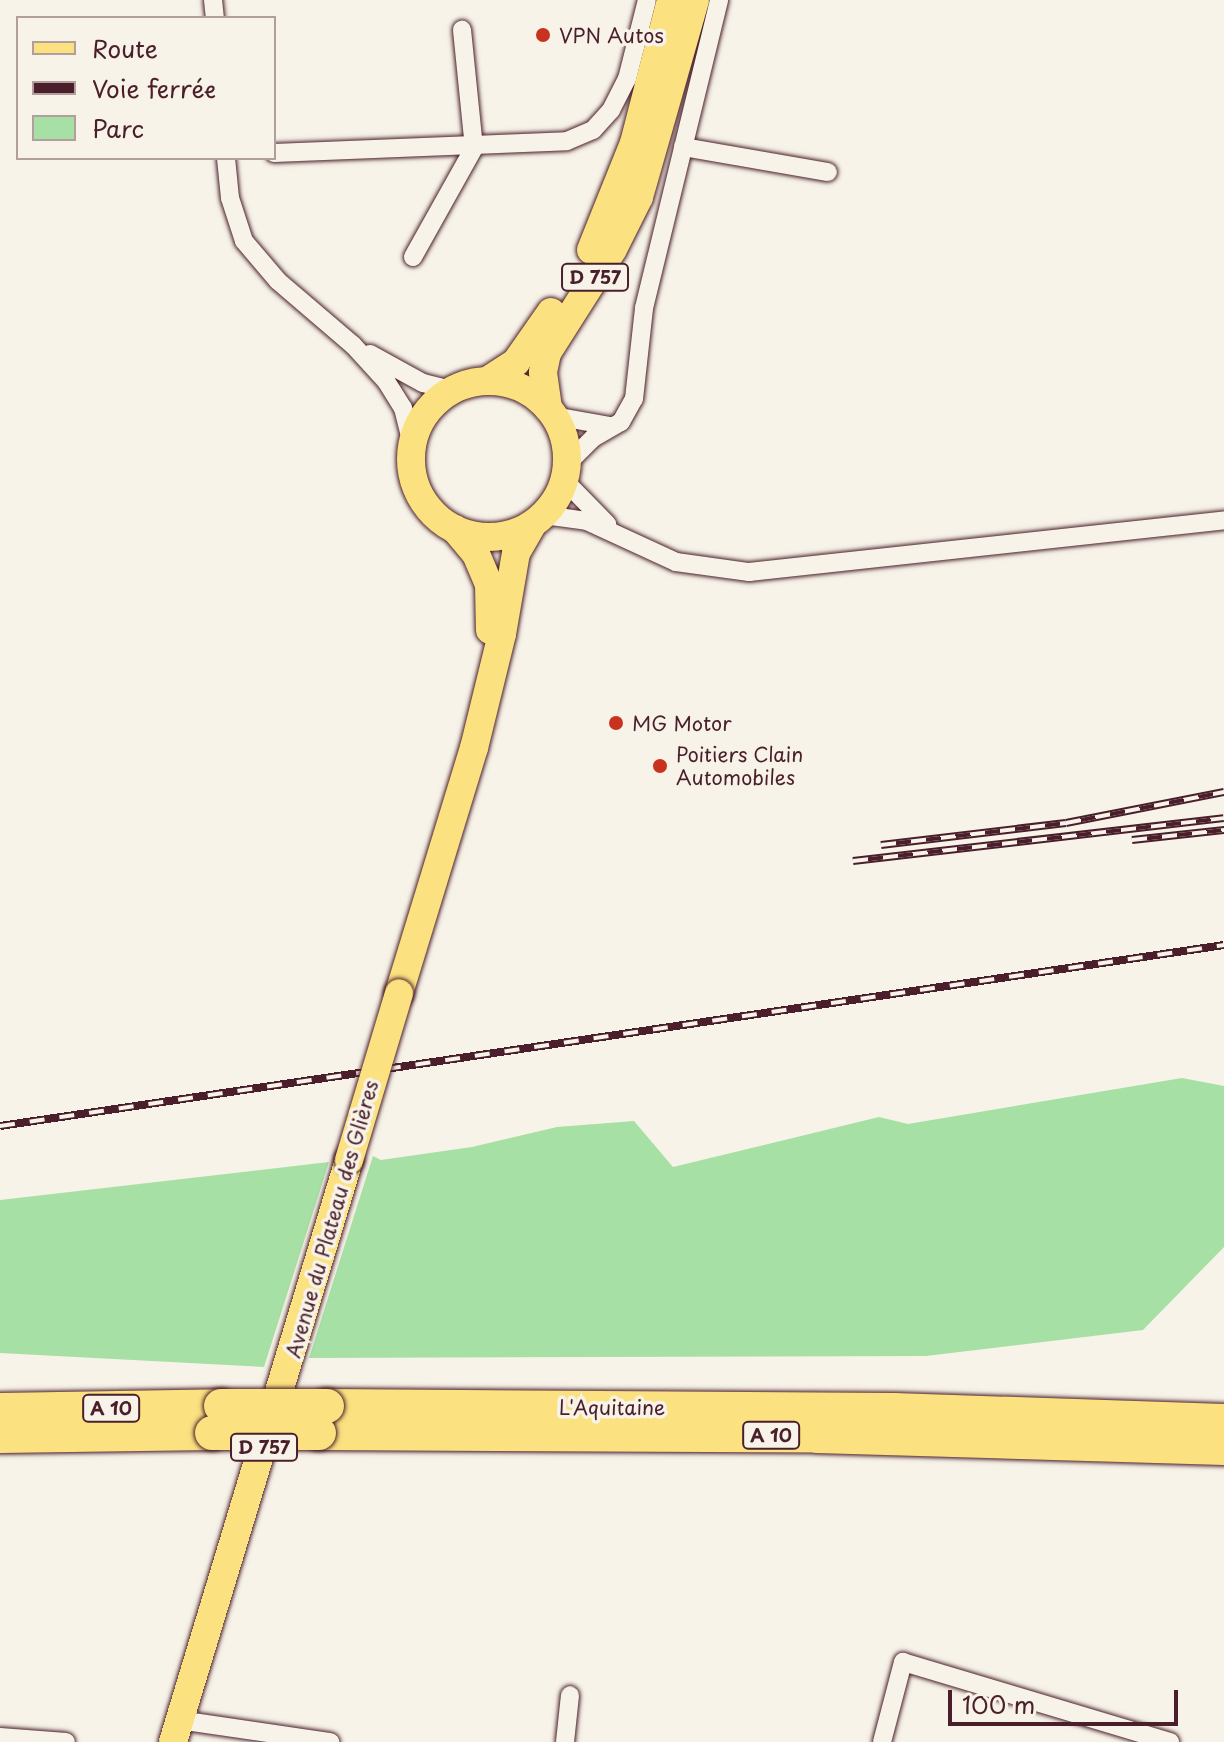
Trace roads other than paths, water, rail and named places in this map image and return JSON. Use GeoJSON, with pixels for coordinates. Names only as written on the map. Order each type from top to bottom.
{"type":"FeatureCollection","features":[{"type":"Feature","properties":{"kind":"highway","name":"L'Aquitaine"},"geometry":{"type":"LineString","coordinates":[[0,1410],[217,1419],[894,1410],[1224,1421]]}},
{"type":"Feature","properties":{"kind":"highway","name":"L'Aquitaine"},"geometry":{"type":"LineString","coordinates":[[0,1436],[217,1419]]}},
{"type":"Feature","properties":{"kind":"highway","name":"L'Aquitaine"},"geometry":{"type":"LineString","coordinates":[[323,1419],[728,1435],[1224,1448]]}},
{"type":"Feature","properties":{"kind":"main road","name":"D 757"},"geometry":{"type":"LineString","coordinates":[[487,381],[523,354],[579,271],[607,218],[658,146],[671,0]]}},
{"type":"Feature","properties":{"kind":"main road","name":"D 757"},"geometry":{"type":"LineString","coordinates":[[551,412],[543,372],[547,353],[627,223],[658,146],[695,0]]}},
{"type":"Feature","properties":{"kind":"main road"},"geometry":{"type":"LineString","coordinates":[[487,381],[530,393],[551,412],[565,439],[566,472],[538,520],[507,535],[481,537],[455,529],[425,503],[411,465],[412,445],[426,413],[452,390],[487,381]]}},
{"type":"Feature","properties":{"kind":"main road","name":"Avenue du Plateau des Glières"},"geometry":{"type":"LineString","coordinates":[[176,1731],[486,694],[516,553],[538,520]]}},
{"type":"Feature","properties":{"kind":"main road","name":"Avenue du Plateau des Glières"},"geometry":{"type":"LineString","coordinates":[[455,529],[476,554],[489,584],[486,694]]}},
{"type":"Feature","properties":{"kind":"street"},"geometry":{"type":"LineString","coordinates":[[276,153],[474,148],[567,141],[593,130],[627,79],[647,0]]}},
{"type":"Feature","properties":{"kind":"street"},"geometry":{"type":"LineString","coordinates":[[620,537],[566,472],[610,426],[621,422],[634,399],[658,146],[719,0]]}},
{"type":"Feature","properties":{"kind":"street"},"geometry":{"type":"LineString","coordinates":[[413,257],[474,148],[462,30]]}},
{"type":"Feature","properties":{"kind":"street"},"geometry":{"type":"LineString","coordinates":[[658,146],[828,172]]}},
{"type":"Feature","properties":{"kind":"street"},"geometry":{"type":"LineString","coordinates":[[226,160],[230,198],[244,241],[278,281],[353,345],[396,394],[412,445]]}},
{"type":"Feature","properties":{"kind":"street"},"geometry":{"type":"LineString","coordinates":[[353,345],[423,383],[452,390]]}},
{"type":"Feature","properties":{"kind":"street"},"geometry":{"type":"LineString","coordinates":[[551,412],[610,426]]}},
{"type":"Feature","properties":{"kind":"street"},"geometry":{"type":"LineString","coordinates":[[538,520],[575,517],[676,562],[749,572],[1224,520]]}},
{"type":"Feature","properties":{"kind":"street"},"geometry":{"type":"LineString","coordinates":[[882,1742],[903,1662],[1170,1742]]}},
{"type":"Feature","properties":{"kind":"street"},"geometry":{"type":"LineString","coordinates":[[565,1742],[570,1695]]}},
{"type":"Feature","properties":{"kind":"street"},"geometry":{"type":"LineString","coordinates":[[176,1731],[330,1742]]}},
{"type":"Feature","properties":{"kind":"street"},"geometry":{"type":"LineString","coordinates":[[0,1737],[66,1742]]}},
{"type":"Feature","properties":{"kind":"railway"},"geometry":{"type":"LineString","coordinates":[[881,845],[1066,823],[1224,792]]}},
{"type":"Feature","properties":{"kind":"railway"},"geometry":{"type":"LineString","coordinates":[[853,861],[1224,818]]}},
{"type":"Feature","properties":{"kind":"railway"},"geometry":{"type":"LineString","coordinates":[[1132,840],[1224,830]]}},
{"type":"Feature","properties":{"kind":"railway"},"geometry":{"type":"LineString","coordinates":[[0,1126],[1224,945]]}},
{"type":"Feature","properties":{"kind":"place","name":"VPN Autos"},"geometry":{"type":"Point","coordinates":[543,35]}},
{"type":"Feature","properties":{"kind":"place","name":"MG Motor"},"geometry":{"type":"Point","coordinates":[616,723]}},
{"type":"Feature","properties":{"kind":"place","name":"Poitiers Clain Automobiles"},"geometry":{"type":"Point","coordinates":[660,766]}}]}
